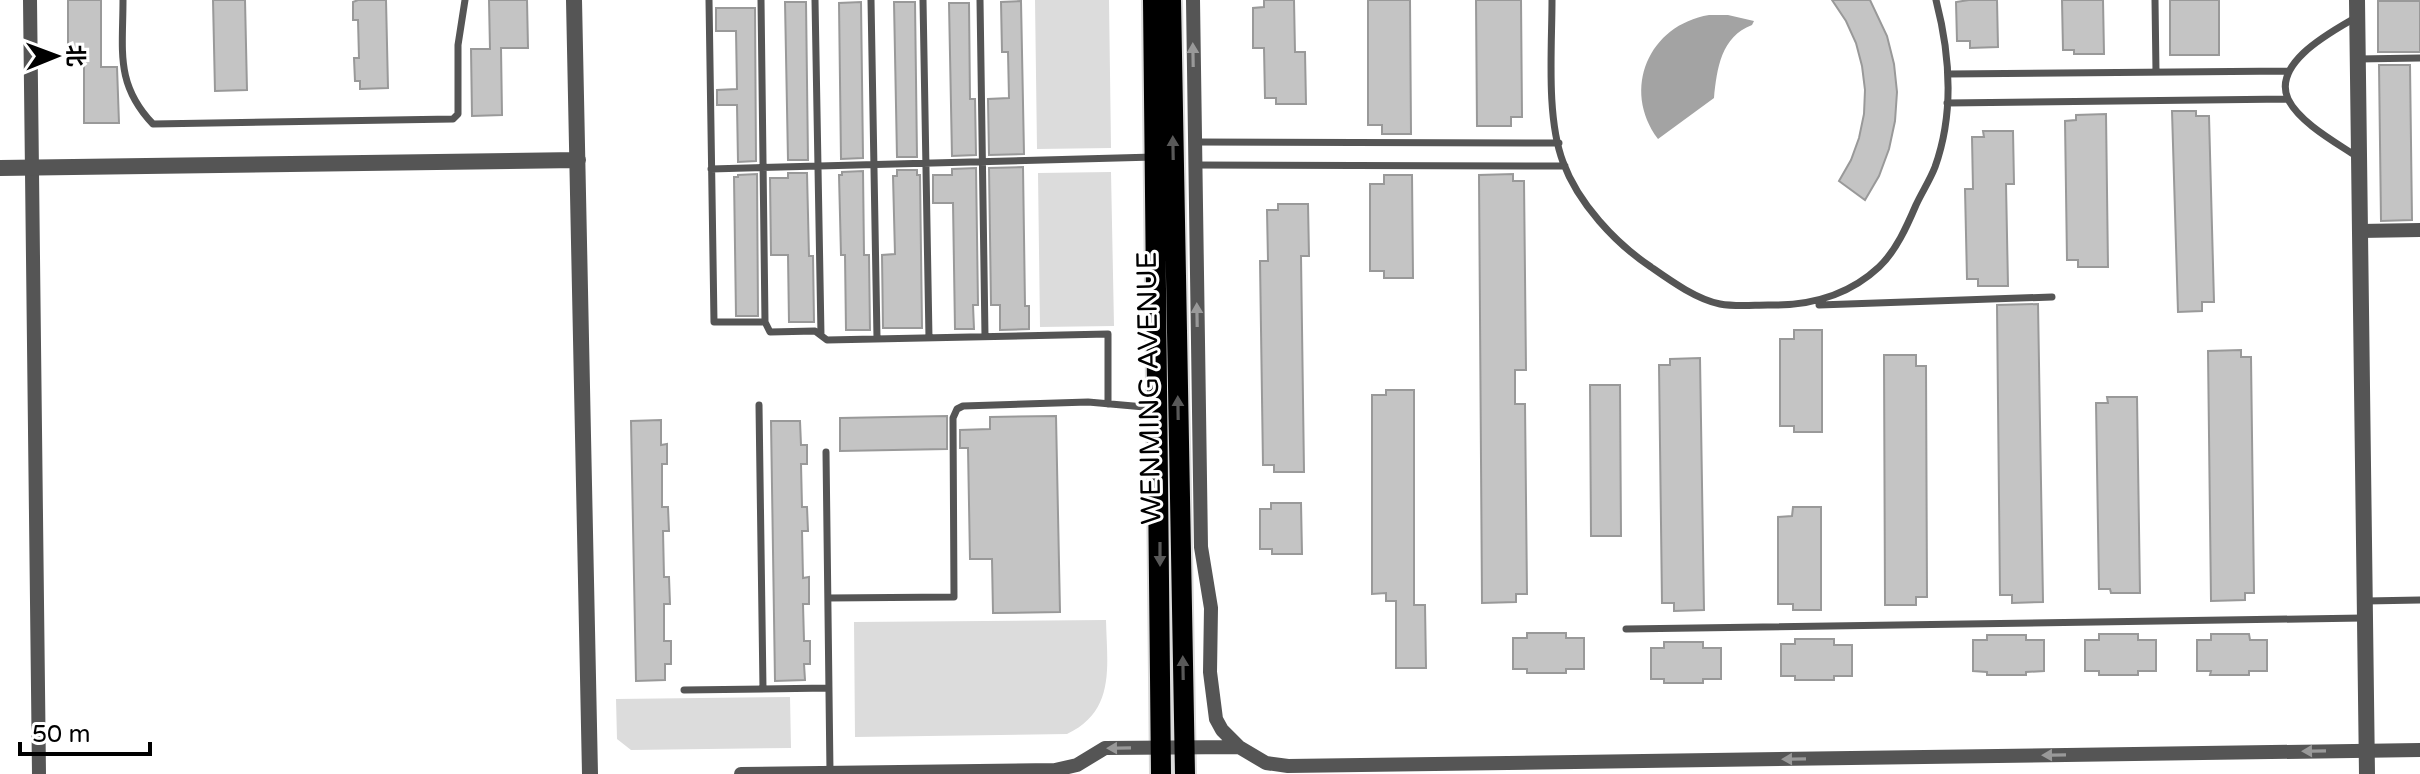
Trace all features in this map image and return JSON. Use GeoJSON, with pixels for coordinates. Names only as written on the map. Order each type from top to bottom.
{"type":"FeatureCollection","features":[{"type":"Feature","properties":{"kind":"main road","name":"WENMING AVENUE"},"geometry":{"type":"LineString","coordinates":[[1153,0],[1161,774]]}},
{"type":"Feature","properties":{"kind":"main road","name":"WENMING AVENUE"},"geometry":{"type":"LineString","coordinates":[[1171,0],[1185,774]]}},
{"type":"Feature","properties":{"kind":"street"},"geometry":{"type":"LineString","coordinates":[[30,0],[39,774]]}},
{"type":"Feature","properties":{"kind":"street"},"geometry":{"type":"LineString","coordinates":[[574,0],[590,774]]}},
{"type":"Feature","properties":{"kind":"street"},"geometry":{"type":"LineString","coordinates":[[1193,0],[1201,547],[1211,608],[1210,672],[1216,719],[1239,747],[1266,763],[1288,766],[2420,750]]}},
{"type":"Feature","properties":{"kind":"street"},"geometry":{"type":"LineString","coordinates":[[2357,8],[2367,774]]}},
{"type":"Feature","properties":{"kind":"street"},"geometry":{"type":"LineString","coordinates":[[0,168],[578,160]]}},
{"type":"Feature","properties":{"kind":"street"},"geometry":{"type":"LineString","coordinates":[[2360,231],[2420,230]]}},
{"type":"Feature","properties":{"kind":"street"},"geometry":{"type":"LineString","coordinates":[[741,774],[1055,770],[1077,765],[1105,748],[1239,747]]}},
{"type":"Feature","properties":{"kind":"lane"},"geometry":{"type":"LineString","coordinates":[[123,0],[124,72],[137,108],[153,124],[453,119],[458,114],[458,45],[465,0]]}},
{"type":"Feature","properties":{"kind":"lane"},"geometry":{"type":"LineString","coordinates":[[709,0],[714,322],[765,322]]}},
{"type":"Feature","properties":{"kind":"lane"},"geometry":{"type":"LineString","coordinates":[[761,0],[765,322],[770,332],[815,331],[827,340],[1108,334],[1108,404]]}},
{"type":"Feature","properties":{"kind":"lane"},"geometry":{"type":"LineString","coordinates":[[815,0],[821,335]]}},
{"type":"Feature","properties":{"kind":"lane"},"geometry":{"type":"LineString","coordinates":[[871,0],[877,338]]}},
{"type":"Feature","properties":{"kind":"lane"},"geometry":{"type":"LineString","coordinates":[[923,0],[929,338]]}},
{"type":"Feature","properties":{"kind":"lane"},"geometry":{"type":"LineString","coordinates":[[980,0],[985,336]]}},
{"type":"Feature","properties":{"kind":"lane"},"geometry":{"type":"LineString","coordinates":[[1552,0],[1553,97],[1565,166],[1577,189],[1606,229],[1633,255],[1665,277],[1719,304],[1793,306],[2052,297]]}},
{"type":"Feature","properties":{"kind":"lane"},"geometry":{"type":"LineString","coordinates":[[1793,306],[1823,300],[1857,283],[1881,266],[1902,234],[1935,167],[1945,130],[1948,74],[1936,0]]}},
{"type":"Feature","properties":{"kind":"lane"},"geometry":{"type":"LineString","coordinates":[[2155,0],[2156,72]]}},
{"type":"Feature","properties":{"kind":"lane"},"geometry":{"type":"LineString","coordinates":[[2357,8],[2310,46],[2289,71],[2286,82],[2288,99],[2305,119],[2359,158]]}},
{"type":"Feature","properties":{"kind":"lane"},"geometry":{"type":"LineString","coordinates":[[2358,59],[2420,58]]}},
{"type":"Feature","properties":{"kind":"lane"},"geometry":{"type":"LineString","coordinates":[[1948,74],[2289,71]]}},
{"type":"Feature","properties":{"kind":"lane"},"geometry":{"type":"LineString","coordinates":[[1947,103],[2288,99]]}},
{"type":"Feature","properties":{"kind":"lane"},"geometry":{"type":"LineString","coordinates":[[1195,142],[1559,143]]}},
{"type":"Feature","properties":{"kind":"lane"},"geometry":{"type":"LineString","coordinates":[[711,169],[1156,157]]}},
{"type":"Feature","properties":{"kind":"lane"},"geometry":{"type":"LineString","coordinates":[[1195,165],[1565,166]]}},
{"type":"Feature","properties":{"kind":"lane"},"geometry":{"type":"LineString","coordinates":[[828,598],[954,597],[953,418],[957,409],[963,406],[1088,402],[1158,408]]}},
{"type":"Feature","properties":{"kind":"lane"},"geometry":{"type":"LineString","coordinates":[[759,405],[763,689]]}},
{"type":"Feature","properties":{"kind":"lane"},"geometry":{"type":"LineString","coordinates":[[826,452],[830,774]]}},
{"type":"Feature","properties":{"kind":"lane"},"geometry":{"type":"LineString","coordinates":[[1626,629],[2365,609],[2420,600]]}},
{"type":"Feature","properties":{"kind":"lane"},"geometry":{"type":"LineString","coordinates":[[684,690],[829,688]]}},
{"type":"Feature","properties":{"kind":"shaded area"},"geometry":{"type":"Polygon","coordinates":[[[1035,0],[1109,0],[1111,148],[1037,149],[1035,0]]]}},
{"type":"Feature","properties":{"kind":"shaded area"},"geometry":{"type":"Polygon","coordinates":[[[1709,15],[1728,15],[1754,21],[1727,45],[1719,65],[1714,98],[1658,139],[1647,120],[1642,100],[1642,80],[1647,62],[1657,45],[1671,32],[1688,21],[1709,15]]]}},
{"type":"Feature","properties":{"kind":"shaded area"},"geometry":{"type":"Polygon","coordinates":[[[1111,172],[1114,326],[1040,327],[1038,173],[1111,172]]]}},
{"type":"Feature","properties":{"kind":"shaded area"},"geometry":{"type":"Polygon","coordinates":[[[1106,620],[1107,670],[1101,700],[1083,724],[1067,734],[855,737],[854,622],[1106,620]]]}},
{"type":"Feature","properties":{"kind":"shaded area"},"geometry":{"type":"Polygon","coordinates":[[[790,697],[791,748],[631,750],[617,739],[616,699],[790,697]]]}},
{"type":"Feature","properties":{"kind":"building"},"geometry":{"type":"Polygon","coordinates":[[[68,0],[101,0],[101,67],[117,67],[119,123],[84,123],[84,60],[68,60],[68,0]]]}},
{"type":"Feature","properties":{"kind":"building"},"geometry":{"type":"Polygon","coordinates":[[[213,0],[245,0],[247,90],[215,91],[213,0]]]}},
{"type":"Feature","properties":{"kind":"building"},"geometry":{"type":"Polygon","coordinates":[[[386,0],[388,88],[360,89],[360,81],[355,81],[354,58],[359,58],[358,20],[353,20],[353,2],[386,0]]]}},
{"type":"Feature","properties":{"kind":"building"},"geometry":{"type":"Polygon","coordinates":[[[489,0],[527,0],[528,48],[501,48],[502,115],[472,116],[471,49],[490,49],[489,0]]]}},
{"type":"Feature","properties":{"kind":"building"},"geometry":{"type":"Polygon","coordinates":[[[1264,0],[1294,0],[1295,52],[1305,52],[1306,104],[1276,104],[1276,98],[1265,98],[1264,48],[1253,48],[1253,8],[1264,7],[1264,0]]]}},
{"type":"Feature","properties":{"kind":"building"},"geometry":{"type":"Polygon","coordinates":[[[1368,0],[1410,0],[1411,134],[1382,134],[1382,125],[1368,125],[1368,0]]]}},
{"type":"Feature","properties":{"kind":"building"},"geometry":{"type":"Polygon","coordinates":[[[1476,0],[1521,0],[1522,117],[1511,117],[1511,126],[1477,126],[1476,0]]]}},
{"type":"Feature","properties":{"kind":"building"},"geometry":{"type":"Polygon","coordinates":[[[1832,0],[1870,0],[1887,36],[1894,64],[1897,92],[1895,121],[1879,176],[1865,200],[1839,181],[1859,138],[1865,90],[1856,43],[1832,0]]]}},
{"type":"Feature","properties":{"kind":"building"},"geometry":{"type":"Polygon","coordinates":[[[1997,0],[1998,47],[1970,48],[1970,41],[1957,41],[1956,2],[1997,0]]]}},
{"type":"Feature","properties":{"kind":"building"},"geometry":{"type":"Polygon","coordinates":[[[2062,0],[2103,0],[2104,54],[2074,54],[2074,50],[2063,50],[2062,0]]]}},
{"type":"Feature","properties":{"kind":"building"},"geometry":{"type":"Polygon","coordinates":[[[2170,0],[2219,0],[2219,55],[2170,55],[2170,0]]]}},
{"type":"Feature","properties":{"kind":"building"},"geometry":{"type":"Polygon","coordinates":[[[1021,1],[1024,154],[989,155],[988,99],[1009,98],[1008,52],[1002,52],[1001,2],[1021,1]]]}},
{"type":"Feature","properties":{"kind":"building"},"geometry":{"type":"Polygon","coordinates":[[[2378,1],[2420,1],[2420,52],[2378,52],[2378,1]]]}},
{"type":"Feature","properties":{"kind":"building"},"geometry":{"type":"Polygon","coordinates":[[[785,2],[806,2],[808,160],[788,160],[785,2]]]}},
{"type":"Feature","properties":{"kind":"building"},"geometry":{"type":"Polygon","coordinates":[[[861,2],[863,158],[841,159],[839,3],[861,2]]]}},
{"type":"Feature","properties":{"kind":"building"},"geometry":{"type":"Polygon","coordinates":[[[894,2],[915,2],[917,157],[897,157],[894,2]]]}},
{"type":"Feature","properties":{"kind":"building"},"geometry":{"type":"Polygon","coordinates":[[[949,3],[969,3],[970,99],[975,99],[976,155],[952,156],[949,3]]]}},
{"type":"Feature","properties":{"kind":"building"},"geometry":{"type":"Polygon","coordinates":[[[716,8],[755,8],[756,161],[738,162],[737,105],[717,105],[717,90],[737,89],[736,31],[716,31],[716,8]]]}},
{"type":"Feature","properties":{"kind":"building"},"geometry":{"type":"Polygon","coordinates":[[[2379,65],[2410,65],[2412,220],[2381,221],[2379,65]]]}},
{"type":"Feature","properties":{"kind":"building"},"geometry":{"type":"Polygon","coordinates":[[[2172,111],[2196,111],[2196,116],[2209,116],[2214,302],[2202,302],[2202,311],[2178,312],[2172,111]]]}},
{"type":"Feature","properties":{"kind":"building"},"geometry":{"type":"Polygon","coordinates":[[[2106,114],[2108,267],[2078,267],[2078,260],[2067,260],[2065,121],[2076,120],[2076,115],[2106,114]]]}},
{"type":"Feature","properties":{"kind":"building"},"geometry":{"type":"Polygon","coordinates":[[[1983,131],[2013,131],[2014,184],[2006,184],[2008,286],[1978,286],[1978,279],[1967,279],[1965,189],[1973,189],[1972,137],[1984,137],[1983,131]]]}},
{"type":"Feature","properties":{"kind":"building"},"geometry":{"type":"Polygon","coordinates":[[[1023,167],[1025,306],[1029,306],[1029,329],[1000,330],[1000,305],[991,305],[989,168],[1023,167]]]}},
{"type":"Feature","properties":{"kind":"building"},"geometry":{"type":"Polygon","coordinates":[[[976,168],[978,305],[973,305],[974,329],[955,329],[953,203],[933,203],[933,175],[952,175],[952,169],[976,168]]]}},
{"type":"Feature","properties":{"kind":"building"},"geometry":{"type":"Polygon","coordinates":[[[897,170],[917,170],[917,175],[920,175],[922,328],[883,328],[882,255],[895,254],[893,176],[897,176],[897,170]]]}},
{"type":"Feature","properties":{"kind":"building"},"geometry":{"type":"Polygon","coordinates":[[[863,171],[864,255],[869,255],[870,330],[846,330],[839,175],[842,172],[863,171]]]}},
{"type":"Feature","properties":{"kind":"building"},"geometry":{"type":"Polygon","coordinates":[[[788,173],[807,173],[814,322],[789,322],[788,255],[771,255],[770,178],[788,178],[788,173]]]}},
{"type":"Feature","properties":{"kind":"building"},"geometry":{"type":"Polygon","coordinates":[[[757,174],[758,316],[736,316],[734,177],[757,174]]]}},
{"type":"Feature","properties":{"kind":"building"},"geometry":{"type":"Polygon","coordinates":[[[1513,174],[1513,181],[1524,181],[1526,370],[1515,370],[1515,404],[1525,404],[1527,594],[1516,594],[1516,602],[1482,603],[1479,175],[1513,174]]]}},
{"type":"Feature","properties":{"kind":"building"},"geometry":{"type":"Polygon","coordinates":[[[1384,175],[1412,175],[1413,278],[1384,278],[1384,271],[1370,271],[1370,184],[1384,184],[1384,175]]]}},
{"type":"Feature","properties":{"kind":"building"},"geometry":{"type":"Polygon","coordinates":[[[1278,204],[1308,204],[1309,256],[1301,256],[1304,472],[1274,472],[1274,465],[1263,465],[1260,261],[1268,261],[1267,210],[1278,210],[1278,204]]]}},
{"type":"Feature","properties":{"kind":"building"},"geometry":{"type":"Polygon","coordinates":[[[2038,304],[2043,602],[2012,603],[2012,595],[2000,595],[1997,305],[2038,304]]]}},
{"type":"Feature","properties":{"kind":"building"},"geometry":{"type":"Polygon","coordinates":[[[1794,330],[1822,330],[1822,432],[1794,432],[1794,426],[1780,426],[1780,339],[1794,339],[1794,330]]]}},
{"type":"Feature","properties":{"kind":"building"},"geometry":{"type":"Polygon","coordinates":[[[2241,350],[2241,357],[2251,357],[2254,593],[2245,593],[2245,600],[2211,601],[2208,351],[2241,350]]]}},
{"type":"Feature","properties":{"kind":"building"},"geometry":{"type":"Polygon","coordinates":[[[1884,355],[1916,355],[1916,366],[1926,366],[1927,597],[1916,597],[1916,605],[1885,605],[1884,355]]]}},
{"type":"Feature","properties":{"kind":"building"},"geometry":{"type":"Polygon","coordinates":[[[1700,358],[1704,610],[1674,611],[1674,603],[1662,603],[1659,365],[1670,365],[1670,359],[1700,358]]]}},
{"type":"Feature","properties":{"kind":"building"},"geometry":{"type":"Polygon","coordinates":[[[1590,385],[1620,385],[1621,536],[1591,536],[1590,385]]]}},
{"type":"Feature","properties":{"kind":"building"},"geometry":{"type":"Polygon","coordinates":[[[1386,390],[1414,390],[1414,605],[1425,605],[1426,668],[1396,668],[1396,601],[1386,601],[1386,593],[1372,594],[1372,395],[1386,395],[1386,390]]]}},
{"type":"Feature","properties":{"kind":"building"},"geometry":{"type":"Polygon","coordinates":[[[2107,397],[2137,397],[2140,593],[2111,593],[2110,589],[2099,589],[2096,403],[2108,403],[2107,397]]]}},
{"type":"Feature","properties":{"kind":"building"},"geometry":{"type":"Polygon","coordinates":[[[947,416],[947,449],[840,451],[840,418],[947,416]]]}},
{"type":"Feature","properties":{"kind":"building"},"geometry":{"type":"Polygon","coordinates":[[[1056,416],[1060,612],[993,613],[992,559],[970,559],[968,448],[960,448],[960,430],[990,429],[990,417],[1056,416]]]}},
{"type":"Feature","properties":{"kind":"building"},"geometry":{"type":"Polygon","coordinates":[[[661,420],[661,445],[667,444],[667,464],[662,464],[662,507],[668,507],[669,531],[663,531],[664,577],[669,577],[670,604],[664,604],[664,641],[671,641],[671,664],[665,664],[665,680],[636,681],[631,421],[661,420]]]}},
{"type":"Feature","properties":{"kind":"building"},"geometry":{"type":"Polygon","coordinates":[[[771,421],[800,421],[801,445],[807,445],[807,464],[801,464],[802,507],[807,507],[808,531],[802,531],[803,578],[809,577],[809,604],[803,604],[804,641],[810,641],[810,664],[804,664],[805,680],[775,681],[771,421]]]}},
{"type":"Feature","properties":{"kind":"building"},"geometry":{"type":"Polygon","coordinates":[[[1271,503],[1301,503],[1302,554],[1272,554],[1272,549],[1260,549],[1260,509],[1271,509],[1271,503]]]}},
{"type":"Feature","properties":{"kind":"building"},"geometry":{"type":"Polygon","coordinates":[[[1793,507],[1821,507],[1821,610],[1793,610],[1793,604],[1778,604],[1778,517],[1792,516],[1793,507]]]}},
{"type":"Feature","properties":{"kind":"building"},"geometry":{"type":"Polygon","coordinates":[[[1527,633],[1566,633],[1566,638],[1584,638],[1584,669],[1566,669],[1566,673],[1527,673],[1527,669],[1513,669],[1513,638],[1527,638],[1527,633]]]}},
{"type":"Feature","properties":{"kind":"building"},"geometry":{"type":"Polygon","coordinates":[[[2099,634],[2138,634],[2138,640],[2156,640],[2156,671],[2138,671],[2138,675],[2099,675],[2099,671],[2085,671],[2085,640],[2099,640],[2099,634]]]}},
{"type":"Feature","properties":{"kind":"building"},"geometry":{"type":"Polygon","coordinates":[[[2211,634],[2249,634],[2250,640],[2267,640],[2267,671],[2249,671],[2249,675],[2210,675],[2211,671],[2197,671],[2197,640],[2211,640],[2211,634]]]}},
{"type":"Feature","properties":{"kind":"building"},"geometry":{"type":"Polygon","coordinates":[[[1987,635],[2026,635],[2026,640],[2044,640],[2044,671],[2026,672],[2026,675],[1987,675],[1987,672],[1973,671],[1973,640],[1987,640],[1987,635]]]}},
{"type":"Feature","properties":{"kind":"building"},"geometry":{"type":"Polygon","coordinates":[[[1795,639],[1834,639],[1834,645],[1852,645],[1852,676],[1834,676],[1834,680],[1795,680],[1795,676],[1781,676],[1781,644],[1795,644],[1795,639]]]}},
{"type":"Feature","properties":{"kind":"building"},"geometry":{"type":"Polygon","coordinates":[[[1664,642],[1703,642],[1703,648],[1721,648],[1721,679],[1703,679],[1703,683],[1664,683],[1664,679],[1651,679],[1651,648],[1664,648],[1664,642]]]}}]}
